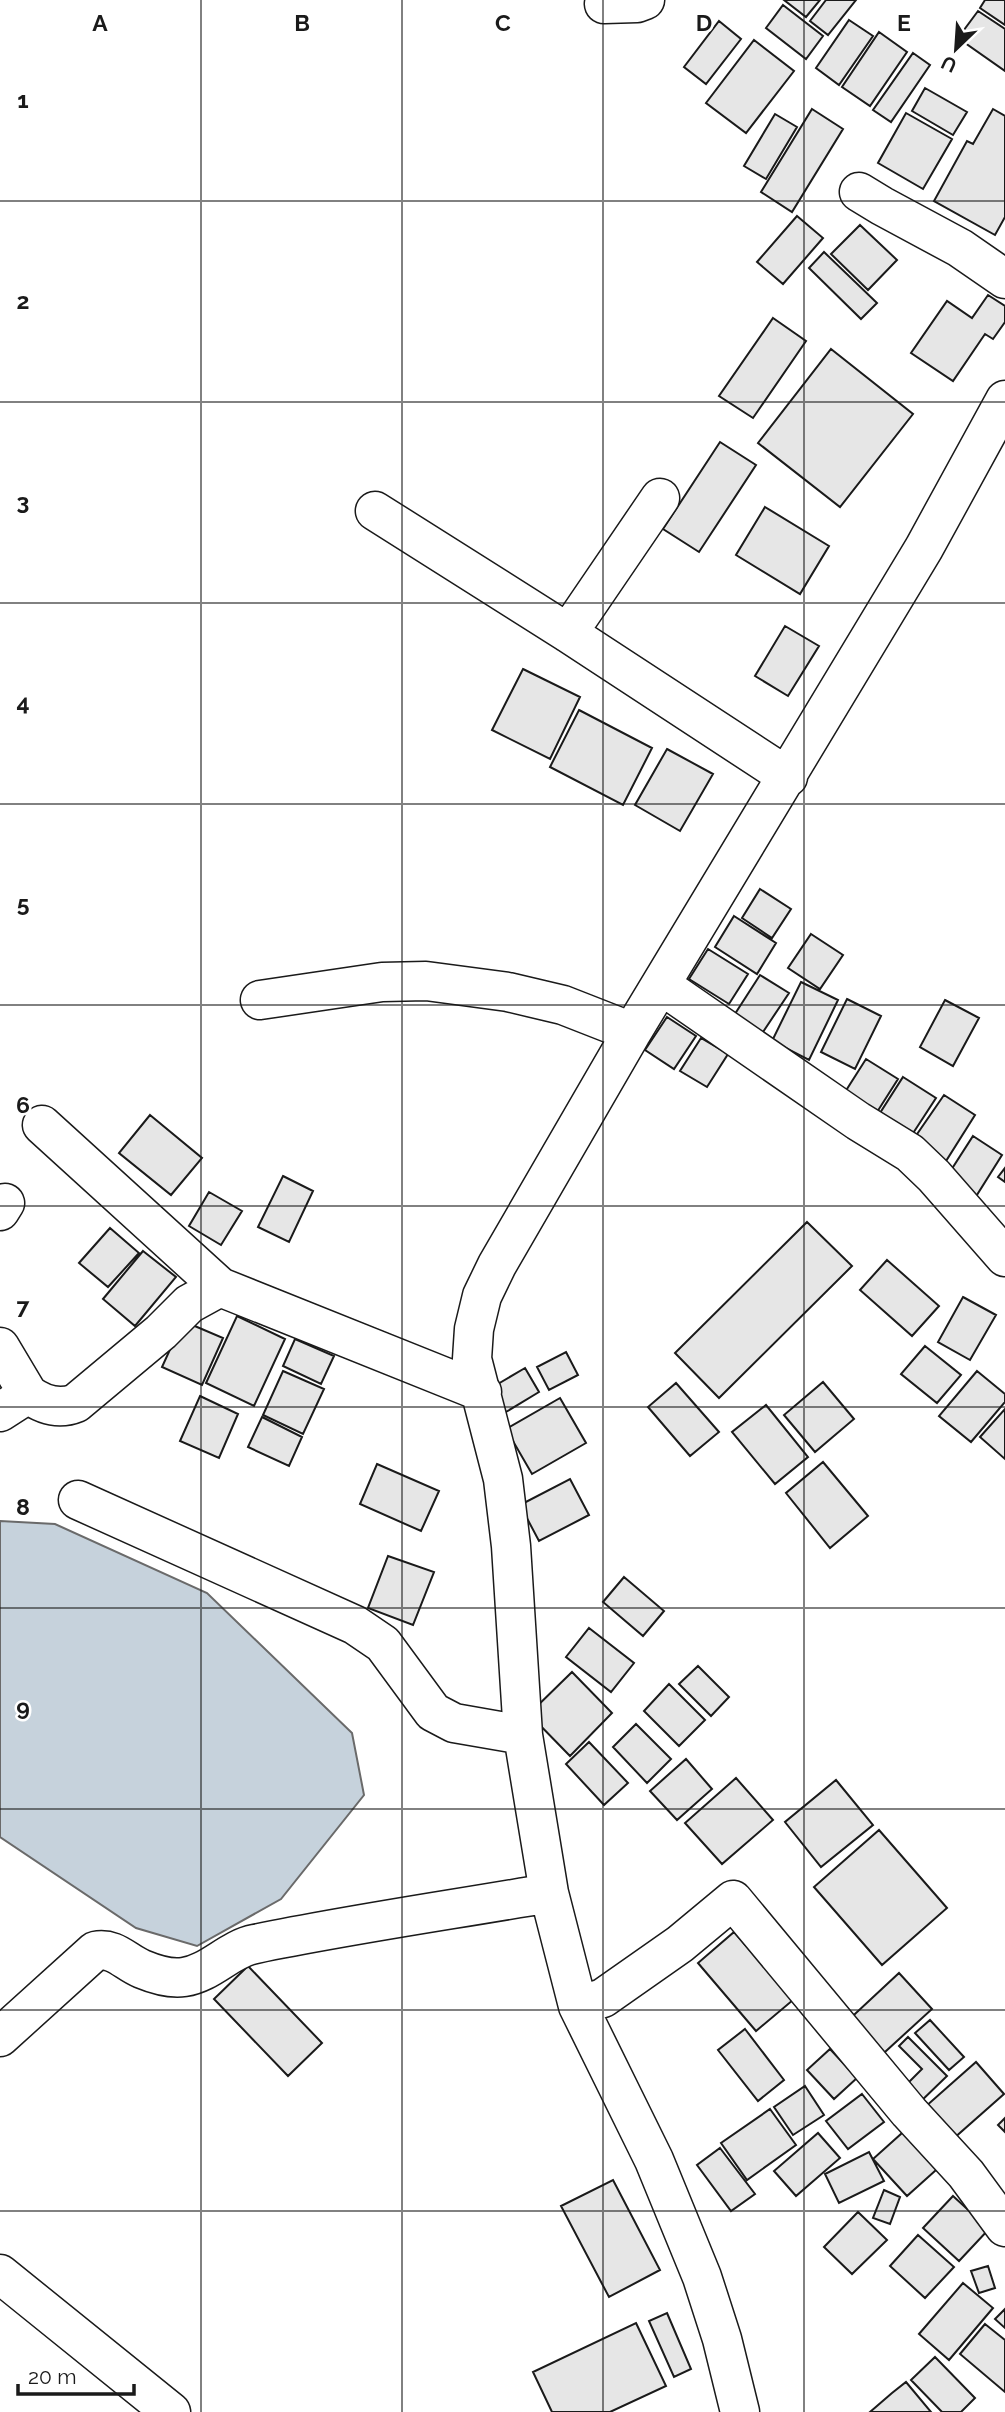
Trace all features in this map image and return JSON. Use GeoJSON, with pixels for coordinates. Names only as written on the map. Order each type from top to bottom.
{"type":"FeatureCollection","features":[{"type":"Feature","properties":{"kind":"street"},"geometry":{"type":"LineString","coordinates":[[604,4],[637,3],[645,0]]}},
{"type":"Feature","properties":{"kind":"street"},"geometry":{"type":"LineString","coordinates":[[859,192],[960,248],[1005,279]]}},
{"type":"Feature","properties":{"kind":"street"},"geometry":{"type":"LineString","coordinates":[[740,2412],[722,2339],[702,2277],[654,2160],[578,2006],[549,1894],[523,1735],[511,1546],[503,1479],[472,1359],[474,1329],[482,1296],[497,1265],[632,1032],[924,548],[1005,400]]}},
{"type":"Feature","properties":{"kind":"street"},"geometry":{"type":"LineString","coordinates":[[568,633],[660,498]]}},
{"type":"Feature","properties":{"kind":"street"},"geometry":{"type":"LineString","coordinates":[[375,511],[788,777]]}},
{"type":"Feature","properties":{"kind":"street"},"geometry":{"type":"LineString","coordinates":[[260,1000],[382,982],[426,981],[519,994],[563,1006],[632,1032]]}},
{"type":"Feature","properties":{"kind":"street"},"geometry":{"type":"LineString","coordinates":[[661,985],[910,1153],[934,1176],[1005,1257]]}},
{"type":"Feature","properties":{"kind":"street"},"geometry":{"type":"LineString","coordinates":[[42,1125],[220,1287],[482,1392]]}},
{"type":"Feature","properties":{"kind":"street"},"geometry":{"type":"LineString","coordinates":[[0,1347],[14,1403],[66,1407],[76,1403],[161,1332],[189,1304],[220,1287]]}},
{"type":"Feature","properties":{"kind":"street"},"geometry":{"type":"LineString","coordinates":[[78,1500],[355,1625],[383,1644],[433,1712],[454,1723],[523,1735]]}},
{"type":"Feature","properties":{"kind":"street"},"geometry":{"type":"LineString","coordinates":[[0,2037],[94,1951],[117,1953],[141,1969],[176,1978],[204,1971],[252,1945],[549,1894]]}},
{"type":"Feature","properties":{"kind":"street"},"geometry":{"type":"LineString","coordinates":[[578,2006],[603,1998],[680,1944],[733,1900],[900,2102],[966,2174],[1005,2227]]}},
{"type":"Feature","properties":{"kind":"street"},"geometry":{"type":"LineString","coordinates":[[0,2274],[170,2412]]}},
{"type":"Feature","properties":{"kind":"shaded area"},"geometry":{"type":"Polygon","coordinates":[[[0,1521],[55,1524],[207,1593],[352,1733],[364,1795],[281,1899],[197,1946],[136,1928],[0,1837],[0,1521]]]}},
{"type":"Feature","properties":{"kind":"building"},"geometry":{"type":"Polygon","coordinates":[[[784,0],[820,0],[806,17],[784,0]]]}},
{"type":"Feature","properties":{"kind":"building"},"geometry":{"type":"Polygon","coordinates":[[[826,0],[856,0],[828,35],[810,21],[826,0]]]}},
{"type":"Feature","properties":{"kind":"building"},"geometry":{"type":"Polygon","coordinates":[[[985,0],[1005,0],[1005,25],[980,8],[985,0]]]}},
{"type":"Feature","properties":{"kind":"building"},"geometry":{"type":"Polygon","coordinates":[[[783,5],[823,36],[806,59],[766,28],[783,5]]]}},
{"type":"Feature","properties":{"kind":"building"},"geometry":{"type":"Polygon","coordinates":[[[978,11],[1005,29],[1005,71],[958,38],[978,11]]]}},
{"type":"Feature","properties":{"kind":"building"},"geometry":{"type":"Polygon","coordinates":[[[849,20],[873,36],[839,85],[816,68],[849,20]]]}},
{"type":"Feature","properties":{"kind":"building"},"geometry":{"type":"Polygon","coordinates":[[[719,21],[741,39],[706,84],[684,67],[719,21]]]}},
{"type":"Feature","properties":{"kind":"building"},"geometry":{"type":"Polygon","coordinates":[[[879,32],[907,52],[870,106],[842,87],[879,32]]]}},
{"type":"Feature","properties":{"kind":"building"},"geometry":{"type":"Polygon","coordinates":[[[754,40],[794,71],[746,133],[706,103],[754,40]]]}},
{"type":"Feature","properties":{"kind":"building"},"geometry":{"type":"Polygon","coordinates":[[[913,53],[930,65],[891,122],[873,110],[913,53]]]}},
{"type":"Feature","properties":{"kind":"building"},"geometry":{"type":"Polygon","coordinates":[[[925,88],[967,112],[953,135],[912,111],[925,88]]]}},
{"type":"Feature","properties":{"kind":"building"},"geometry":{"type":"Polygon","coordinates":[[[812,109],[843,129],[792,212],[761,192],[812,109]]]}},
{"type":"Feature","properties":{"kind":"building"},"geometry":{"type":"Polygon","coordinates":[[[993,109],[1005,116],[1005,217],[995,235],[934,201],[967,141],[973,144],[993,109]]]}},
{"type":"Feature","properties":{"kind":"building"},"geometry":{"type":"Polygon","coordinates":[[[906,113],[952,139],[923,189],[878,163],[906,113]]]}},
{"type":"Feature","properties":{"kind":"building"},"geometry":{"type":"Polygon","coordinates":[[[775,114],[797,127],[766,179],[744,166],[775,114]]]}},
{"type":"Feature","properties":{"kind":"building"},"geometry":{"type":"Polygon","coordinates":[[[797,216],[823,238],[783,284],[757,262],[797,216]]]}},
{"type":"Feature","properties":{"kind":"building"},"geometry":{"type":"Polygon","coordinates":[[[860,225],[897,260],[868,290],[831,254],[860,225]]]}},
{"type":"Feature","properties":{"kind":"building"},"geometry":{"type":"Polygon","coordinates":[[[824,252],[877,303],[861,319],[809,268],[824,252]]]}},
{"type":"Feature","properties":{"kind":"building"},"geometry":{"type":"Polygon","coordinates":[[[988,295],[1005,306],[1005,322],[993,339],[985,334],[953,381],[911,353],[947,301],[972,318],[988,295]]]}},
{"type":"Feature","properties":{"kind":"building"},"geometry":{"type":"Polygon","coordinates":[[[773,318],[806,341],[753,418],[719,396],[773,318]]]}},
{"type":"Feature","properties":{"kind":"building"},"geometry":{"type":"Polygon","coordinates":[[[831,349],[913,414],[840,507],[758,443],[831,349]]]}},
{"type":"Feature","properties":{"kind":"building"},"geometry":{"type":"Polygon","coordinates":[[[720,442],[756,465],[699,552],[663,529],[720,442]]]}},
{"type":"Feature","properties":{"kind":"building"},"geometry":{"type":"Polygon","coordinates":[[[765,507],[829,546],[800,594],[736,555],[765,507]]]}},
{"type":"Feature","properties":{"kind":"building"},"geometry":{"type":"Polygon","coordinates":[[[785,626],[819,646],[788,696],[755,676],[785,626]]]}},
{"type":"Feature","properties":{"kind":"building"},"geometry":{"type":"Polygon","coordinates":[[[523,669],[580,697],[550,759],[492,730],[523,669]]]}},
{"type":"Feature","properties":{"kind":"building"},"geometry":{"type":"Polygon","coordinates":[[[579,710],[652,748],[623,805],[550,767],[579,710]]]}},
{"type":"Feature","properties":{"kind":"building"},"geometry":{"type":"Polygon","coordinates":[[[667,749],[713,774],[680,831],[635,805],[667,749]]]}},
{"type":"Feature","properties":{"kind":"building"},"geometry":{"type":"Polygon","coordinates":[[[760,889],[791,909],[772,938],[742,918],[760,889]]]}},
{"type":"Feature","properties":{"kind":"building"},"geometry":{"type":"Polygon","coordinates":[[[734,916],[776,943],[757,974],[715,947],[734,916]]]}},
{"type":"Feature","properties":{"kind":"building"},"geometry":{"type":"Polygon","coordinates":[[[811,934],[843,955],[820,989],[788,968],[811,934]]]}},
{"type":"Feature","properties":{"kind":"building"},"geometry":{"type":"Polygon","coordinates":[[[708,949],[748,974],[729,1004],[689,979],[708,949]]]}},
{"type":"Feature","properties":{"kind":"building"},"geometry":{"type":"Polygon","coordinates":[[[760,975],[789,993],[761,1035],[733,1017],[760,975]]]}},
{"type":"Feature","properties":{"kind":"building"},"geometry":{"type":"Polygon","coordinates":[[[801,982],[838,1000],[809,1060],[772,1041],[801,982]]]}},
{"type":"Feature","properties":{"kind":"building"},"geometry":{"type":"Polygon","coordinates":[[[847,999],[881,1016],[855,1069],[821,1052],[847,999]]]}},
{"type":"Feature","properties":{"kind":"building"},"geometry":{"type":"Polygon","coordinates":[[[945,1000],[979,1018],[953,1066],[920,1047],[945,1000]]]}},
{"type":"Feature","properties":{"kind":"building"},"geometry":{"type":"Polygon","coordinates":[[[667,1017],[696,1036],[674,1069],[645,1050],[667,1017]]]}},
{"type":"Feature","properties":{"kind":"building"},"geometry":{"type":"Polygon","coordinates":[[[701,1038],[728,1054],[707,1087],[680,1071],[701,1038]]]}},
{"type":"Feature","properties":{"kind":"building"},"geometry":{"type":"Polygon","coordinates":[[[866,1059],[898,1079],[872,1120],[840,1100],[866,1059]]]}},
{"type":"Feature","properties":{"kind":"building"},"geometry":{"type":"Polygon","coordinates":[[[903,1077],[936,1098],[906,1144],[873,1124],[903,1077]]]}},
{"type":"Feature","properties":{"kind":"building"},"geometry":{"type":"Polygon","coordinates":[[[944,1095],[975,1115],[946,1161],[913,1140],[944,1095]]]}},
{"type":"Feature","properties":{"kind":"building"},"geometry":{"type":"Polygon","coordinates":[[[150,1115],[202,1158],[171,1195],[119,1153],[150,1115]]]}},
{"type":"Feature","properties":{"kind":"building"},"geometry":{"type":"Polygon","coordinates":[[[973,1136],[1002,1155],[975,1198],[946,1178],[973,1136]]]}},
{"type":"Feature","properties":{"kind":"building"},"geometry":{"type":"Polygon","coordinates":[[[1005,1168],[1005,1182],[998,1177],[1005,1168]]]}},
{"type":"Feature","properties":{"kind":"building"},"geometry":{"type":"Polygon","coordinates":[[[283,1176],[313,1191],[289,1242],[258,1227],[283,1176]]]}},
{"type":"Feature","properties":{"kind":"building"},"geometry":{"type":"Polygon","coordinates":[[[209,1192],[242,1211],[221,1245],[189,1226],[209,1192]]]}},
{"type":"Feature","properties":{"kind":"building"},"geometry":{"type":"Polygon","coordinates":[[[807,1222],[852,1266],[719,1398],[675,1353],[807,1222]]]}},
{"type":"Feature","properties":{"kind":"building"},"geometry":{"type":"Polygon","coordinates":[[[110,1228],[139,1253],[108,1287],[79,1263],[110,1228]]]}},
{"type":"Feature","properties":{"kind":"building"},"geometry":{"type":"Polygon","coordinates":[[[143,1251],[176,1277],[135,1326],[103,1299],[143,1251]]]}},
{"type":"Feature","properties":{"kind":"building"},"geometry":{"type":"Polygon","coordinates":[[[887,1260],[939,1306],[912,1336],[860,1290],[887,1260]]]}},
{"type":"Feature","properties":{"kind":"building"},"geometry":{"type":"Polygon","coordinates":[[[963,1297],[996,1315],[970,1360],[938,1342],[963,1297]]]}},
{"type":"Feature","properties":{"kind":"building"},"geometry":{"type":"Polygon","coordinates":[[[237,1316],[285,1339],[254,1406],[206,1383],[237,1316]]]}},
{"type":"Feature","properties":{"kind":"building"},"geometry":{"type":"Polygon","coordinates":[[[183,1321],[223,1338],[202,1385],[162,1367],[183,1321]]]}},
{"type":"Feature","properties":{"kind":"building"},"geometry":{"type":"Polygon","coordinates":[[[295,1339],[334,1356],[321,1384],[283,1366],[295,1339]]]}},
{"type":"Feature","properties":{"kind":"building"},"geometry":{"type":"Polygon","coordinates":[[[925,1346],[961,1375],[937,1403],[901,1374],[925,1346]]]}},
{"type":"Feature","properties":{"kind":"building"},"geometry":{"type":"Polygon","coordinates":[[[566,1352],[578,1375],[549,1390],[537,1367],[566,1352]]]}},
{"type":"Feature","properties":{"kind":"building"},"geometry":{"type":"Polygon","coordinates":[[[525,1368],[539,1392],[506,1412],[491,1388],[525,1368]]]}},
{"type":"Feature","properties":{"kind":"building"},"geometry":{"type":"Polygon","coordinates":[[[283,1371],[324,1389],[303,1434],[263,1415],[283,1371]]]}},
{"type":"Feature","properties":{"kind":"building"},"geometry":{"type":"Polygon","coordinates":[[[977,1371],[1005,1394],[1005,1402],[971,1442],[939,1416],[977,1371]]]}},
{"type":"Feature","properties":{"kind":"building"},"geometry":{"type":"Polygon","coordinates":[[[823,1382],[854,1419],[815,1452],[784,1415],[823,1382]]]}},
{"type":"Feature","properties":{"kind":"building"},"geometry":{"type":"Polygon","coordinates":[[[676,1383],[719,1432],[690,1456],[648,1407],[676,1383]]]}},
{"type":"Feature","properties":{"kind":"building"},"geometry":{"type":"Polygon","coordinates":[[[200,1396],[238,1414],[219,1458],[180,1441],[200,1396]]]}},
{"type":"Feature","properties":{"kind":"building"},"geometry":{"type":"Polygon","coordinates":[[[560,1398],[586,1443],[532,1474],[506,1429],[560,1398]]]}},
{"type":"Feature","properties":{"kind":"building"},"geometry":{"type":"Polygon","coordinates":[[[766,1405],[808,1457],[775,1484],[732,1432],[766,1405]]]}},
{"type":"Feature","properties":{"kind":"building"},"geometry":{"type":"Polygon","coordinates":[[[1005,1409],[1005,1459],[980,1437],[1005,1409]]]}},
{"type":"Feature","properties":{"kind":"building"},"geometry":{"type":"Polygon","coordinates":[[[262,1417],[302,1437],[289,1466],[248,1447],[262,1417]]]}},
{"type":"Feature","properties":{"kind":"building"},"geometry":{"type":"Polygon","coordinates":[[[823,1462],[868,1516],[830,1548],[786,1493],[823,1462]]]}},
{"type":"Feature","properties":{"kind":"building"},"geometry":{"type":"Polygon","coordinates":[[[377,1464],[439,1491],[421,1531],[360,1504],[377,1464]]]}},
{"type":"Feature","properties":{"kind":"building"},"geometry":{"type":"Polygon","coordinates":[[[570,1479],[589,1515],[539,1541],[520,1505],[570,1479]]]}},
{"type":"Feature","properties":{"kind":"building"},"geometry":{"type":"Polygon","coordinates":[[[388,1556],[434,1572],[413,1625],[368,1608],[388,1556]]]}},
{"type":"Feature","properties":{"kind":"building"},"geometry":{"type":"Polygon","coordinates":[[[624,1577],[664,1611],[643,1636],[603,1602],[624,1577]]]}},
{"type":"Feature","properties":{"kind":"building"},"geometry":{"type":"Polygon","coordinates":[[[589,1628],[634,1663],[611,1692],[566,1657],[589,1628]]]}},
{"type":"Feature","properties":{"kind":"building"},"geometry":{"type":"Polygon","coordinates":[[[698,1666],[729,1697],[711,1716],[679,1684],[698,1666]]]}},
{"type":"Feature","properties":{"kind":"building"},"geometry":{"type":"Polygon","coordinates":[[[572,1672],[612,1713],[570,1756],[529,1714],[572,1672]]]}},
{"type":"Feature","properties":{"kind":"building"},"geometry":{"type":"Polygon","coordinates":[[[669,1684],[705,1720],[679,1746],[644,1711],[669,1684]]]}},
{"type":"Feature","properties":{"kind":"building"},"geometry":{"type":"Polygon","coordinates":[[[636,1724],[671,1759],[647,1783],[613,1747],[636,1724]]]}},
{"type":"Feature","properties":{"kind":"building"},"geometry":{"type":"Polygon","coordinates":[[[589,1742],[628,1783],[604,1805],[566,1764],[589,1742]]]}},
{"type":"Feature","properties":{"kind":"building"},"geometry":{"type":"Polygon","coordinates":[[[686,1759],[712,1789],[677,1820],[650,1791],[686,1759]]]}},
{"type":"Feature","properties":{"kind":"building"},"geometry":{"type":"Polygon","coordinates":[[[736,1778],[773,1820],[722,1864],[685,1823],[736,1778]]]}},
{"type":"Feature","properties":{"kind":"building"},"geometry":{"type":"Polygon","coordinates":[[[836,1780],[873,1825],[821,1867],[785,1822],[836,1780]]]}},
{"type":"Feature","properties":{"kind":"building"},"geometry":{"type":"Polygon","coordinates":[[[879,1830],[947,1908],[882,1965],[814,1887],[879,1830]]]}},
{"type":"Feature","properties":{"kind":"building"},"geometry":{"type":"Polygon","coordinates":[[[734,1932],[793,2000],[756,2031],[698,1963],[734,1932]]]}},
{"type":"Feature","properties":{"kind":"building"},"geometry":{"type":"Polygon","coordinates":[[[248,1966],[322,2043],[288,2076],[214,1999],[248,1966]]]}},
{"type":"Feature","properties":{"kind":"building"},"geometry":{"type":"Polygon","coordinates":[[[899,1973],[932,2009],[874,2062],[842,2026],[899,1973]]]}},
{"type":"Feature","properties":{"kind":"building"},"geometry":{"type":"Polygon","coordinates":[[[930,2020],[964,2057],[949,2070],[915,2033],[930,2020]]]}},
{"type":"Feature","properties":{"kind":"building"},"geometry":{"type":"Polygon","coordinates":[[[745,2029],[784,2080],[758,2101],[718,2050],[745,2029]]]}},
{"type":"Feature","properties":{"kind":"building"},"geometry":{"type":"Polygon","coordinates":[[[908,2037],[947,2076],[917,2105],[902,2089],[922,2069],[899,2046],[908,2037]]]}},
{"type":"Feature","properties":{"kind":"building"},"geometry":{"type":"Polygon","coordinates":[[[830,2049],[857,2078],[834,2099],[807,2070],[830,2049]]]}},
{"type":"Feature","properties":{"kind":"building"},"geometry":{"type":"Polygon","coordinates":[[[976,2062],[1004,2094],[953,2139],[925,2107],[976,2062]]]}},
{"type":"Feature","properties":{"kind":"building"},"geometry":{"type":"Polygon","coordinates":[[[805,2086],[824,2115],[793,2135],[774,2107],[805,2086]]]}},
{"type":"Feature","properties":{"kind":"building"},"geometry":{"type":"Polygon","coordinates":[[[862,2094],[884,2122],[848,2149],[826,2121],[862,2094]]]}},
{"type":"Feature","properties":{"kind":"building"},"geometry":{"type":"Polygon","coordinates":[[[770,2109],[796,2145],[747,2180],[721,2143],[770,2109]]]}},
{"type":"Feature","properties":{"kind":"building"},"geometry":{"type":"Polygon","coordinates":[[[1005,2118],[1005,2132],[998,2125],[1005,2118]]]}},
{"type":"Feature","properties":{"kind":"building"},"geometry":{"type":"Polygon","coordinates":[[[911,2125],[945,2162],[907,2196],[873,2159],[911,2125]]]}},
{"type":"Feature","properties":{"kind":"building"},"geometry":{"type":"Polygon","coordinates":[[[818,2133],[840,2158],[796,2196],[774,2171],[818,2133]]]}},
{"type":"Feature","properties":{"kind":"building"},"geometry":{"type":"Polygon","coordinates":[[[720,2148],[755,2194],[731,2211],[697,2165],[720,2148]]]}},
{"type":"Feature","properties":{"kind":"building"},"geometry":{"type":"Polygon","coordinates":[[[869,2152],[884,2181],[839,2203],[825,2174],[869,2152]]]}},
{"type":"Feature","properties":{"kind":"building"},"geometry":{"type":"Polygon","coordinates":[[[613,2180],[660,2270],[609,2297],[561,2206],[613,2180]]]}},
{"type":"Feature","properties":{"kind":"building"},"geometry":{"type":"Polygon","coordinates":[[[884,2190],[900,2197],[890,2224],[873,2218],[884,2190]]]}},
{"type":"Feature","properties":{"kind":"building"},"geometry":{"type":"Polygon","coordinates":[[[953,2196],[989,2229],[959,2261],[923,2228],[953,2196]]]}},
{"type":"Feature","properties":{"kind":"building"},"geometry":{"type":"Polygon","coordinates":[[[858,2212],[887,2240],[852,2274],[824,2247],[858,2212]]]}},
{"type":"Feature","properties":{"kind":"building"},"geometry":{"type":"Polygon","coordinates":[[[918,2235],[954,2267],[925,2298],[890,2266],[918,2235]]]}},
{"type":"Feature","properties":{"kind":"building"},"geometry":{"type":"Polygon","coordinates":[[[988,2266],[995,2288],[979,2293],[971,2271],[988,2266]]]}},
{"type":"Feature","properties":{"kind":"building"},"geometry":{"type":"Polygon","coordinates":[[[963,2283],[993,2308],[949,2360],[919,2334],[963,2283]]]}},
{"type":"Feature","properties":{"kind":"building"},"geometry":{"type":"Polygon","coordinates":[[[1005,2309],[1005,2328],[995,2319],[1005,2309]]]}},
{"type":"Feature","properties":{"kind":"building"},"geometry":{"type":"Polygon","coordinates":[[[667,2313],[691,2369],[674,2377],[649,2321],[667,2313]]]}},
{"type":"Feature","properties":{"kind":"building"},"geometry":{"type":"Polygon","coordinates":[[[636,2323],[666,2386],[610,2412],[552,2412],[533,2372],[636,2323]]]}},
{"type":"Feature","properties":{"kind":"building"},"geometry":{"type":"Polygon","coordinates":[[[985,2324],[1005,2340],[1005,2392],[960,2354],[985,2324]]]}},
{"type":"Feature","properties":{"kind":"building"},"geometry":{"type":"Polygon","coordinates":[[[935,2357],[975,2398],[961,2412],[942,2412],[911,2380],[935,2357]]]}},
{"type":"Feature","properties":{"kind":"building"},"geometry":{"type":"Polygon","coordinates":[[[906,2382],[931,2412],[870,2412],[892,2393],[906,2382]]]}}]}
